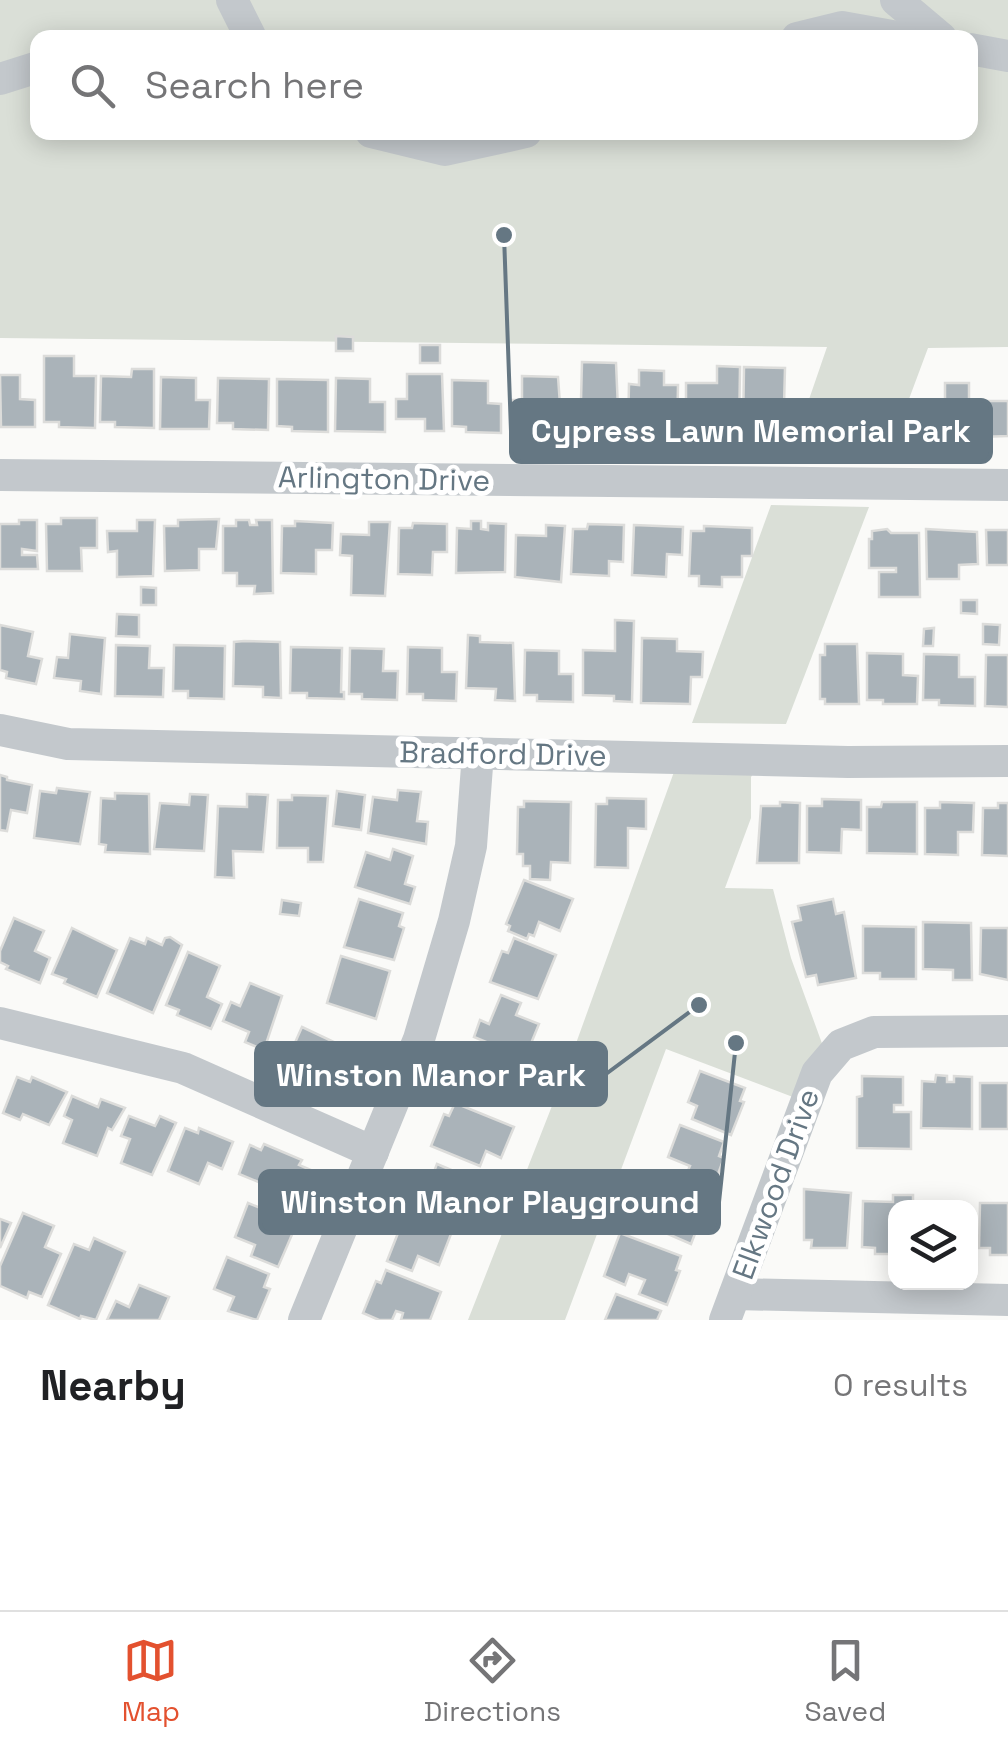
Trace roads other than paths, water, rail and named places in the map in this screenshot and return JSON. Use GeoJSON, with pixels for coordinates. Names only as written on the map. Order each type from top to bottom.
{"type":"FeatureCollection","features":[{"type":"Feature","properties":{"kind":"street"},"geometry":{"type":"LineString","coordinates":[[232,0],[247,30]]}},
{"type":"Feature","properties":{"kind":"street"},"geometry":{"type":"LineString","coordinates":[[896,0],[932,30]]}},
{"type":"Feature","properties":{"kind":"street"},"geometry":{"type":"LineString","coordinates":[[830,30],[859,30]]}},
{"type":"Feature","properties":{"kind":"street"},"geometry":{"type":"LineString","coordinates":[[978,50],[1008,56]]}},
{"type":"Feature","properties":{"kind":"street"},"geometry":{"type":"LineString","coordinates":[[0,79],[30,70]]}},
{"type":"Feature","properties":{"kind":"street"},"geometry":{"type":"LineString","coordinates":[[404,140],[445,150],[490,140]]}},
{"type":"Feature","properties":{"kind":"street","name":"Arlington Drive"},"geometry":{"type":"LineString","coordinates":[[0,475],[1008,485]]}},
{"type":"Feature","properties":{"kind":"street","name":"Bradford Drive"},"geometry":{"type":"LineString","coordinates":[[0,730],[68,744],[848,762],[1008,761]]}},
{"type":"Feature","properties":{"kind":"street"},"geometry":{"type":"LineString","coordinates":[[304,1320],[419,1039],[471,846],[478,753]]}},
{"type":"Feature","properties":{"kind":"street"},"geometry":{"type":"LineString","coordinates":[[0,1023],[183,1068],[373,1152]]}},
{"type":"Feature","properties":{"kind":"street","name":"Elkwood Drive"},"geometry":{"type":"LineString","coordinates":[[730,1307],[817,1073],[841,1045],[874,1032],[1008,1032]]}},
{"type":"Feature","properties":{"kind":"street"},"geometry":{"type":"LineString","coordinates":[[730,1307],[1008,1300]]}},
{"type":"Feature","properties":{"kind":"place","name":"Cypress Lawn Memorial Park"},"geometry":{"type":"Point","coordinates":[504,235]}},
{"type":"Feature","properties":{"kind":"place","name":"Winston Manor Park"},"geometry":{"type":"Point","coordinates":[699,1005]}},
{"type":"Feature","properties":{"kind":"place","name":"Winston Manor Playground"},"geometry":{"type":"Point","coordinates":[736,1043]}}]}
